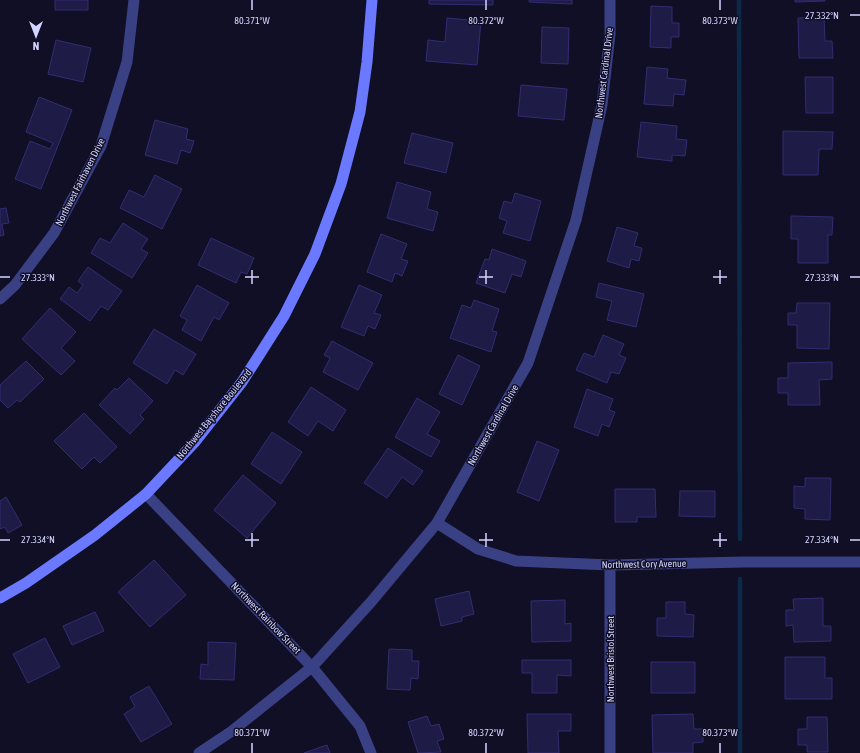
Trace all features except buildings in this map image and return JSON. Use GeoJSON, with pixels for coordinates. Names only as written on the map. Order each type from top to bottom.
{"type":"FeatureCollection","features":[{"type":"Feature","properties":{"kind":"main road","name":"Northwest Bayshore Boulevard"},"geometry":{"type":"LineString","coordinates":[[0,598],[26,583],[95,535],[146,494],[194,443],[242,382],[284,316],[315,254],[341,184],[360,112],[368,62],[372,0]]}},
{"type":"Feature","properties":{"kind":"street","name":"Northwest Fairhaven Drive"},"geometry":{"type":"LineString","coordinates":[[0,299],[14,284],[54,233],[101,146],[127,62],[134,0]]}},
{"type":"Feature","properties":{"kind":"street","name":"Northwest Cardinal Drive"},"geometry":{"type":"LineString","coordinates":[[199,753],[232,731],[312,667],[371,602],[437,523],[528,363],[576,220],[602,105],[610,34],[610,0]]}},
{"type":"Feature","properties":{"kind":"street","name":"Northwest Rainbow Street"},"geometry":{"type":"LineString","coordinates":[[146,494],[312,667],[360,726],[371,753]]}},
{"type":"Feature","properties":{"kind":"street","name":"Northwest Cory Avenue"},"geometry":{"type":"LineString","coordinates":[[437,523],[478,549],[516,561],[610,565],[744,562],[860,562]]}},
{"type":"Feature","properties":{"kind":"street","name":"Northwest Bristol Street"},"geometry":{"type":"LineString","coordinates":[[610,565],[610,753]]}},
{"type":"Feature","properties":{"kind":"waterway"},"geometry":{"type":"LineString","coordinates":[[739,0],[740,539]]}},
{"type":"Feature","properties":{"kind":"waterway"},"geometry":{"type":"LineString","coordinates":[[740,579],[740,753]]}}]}
